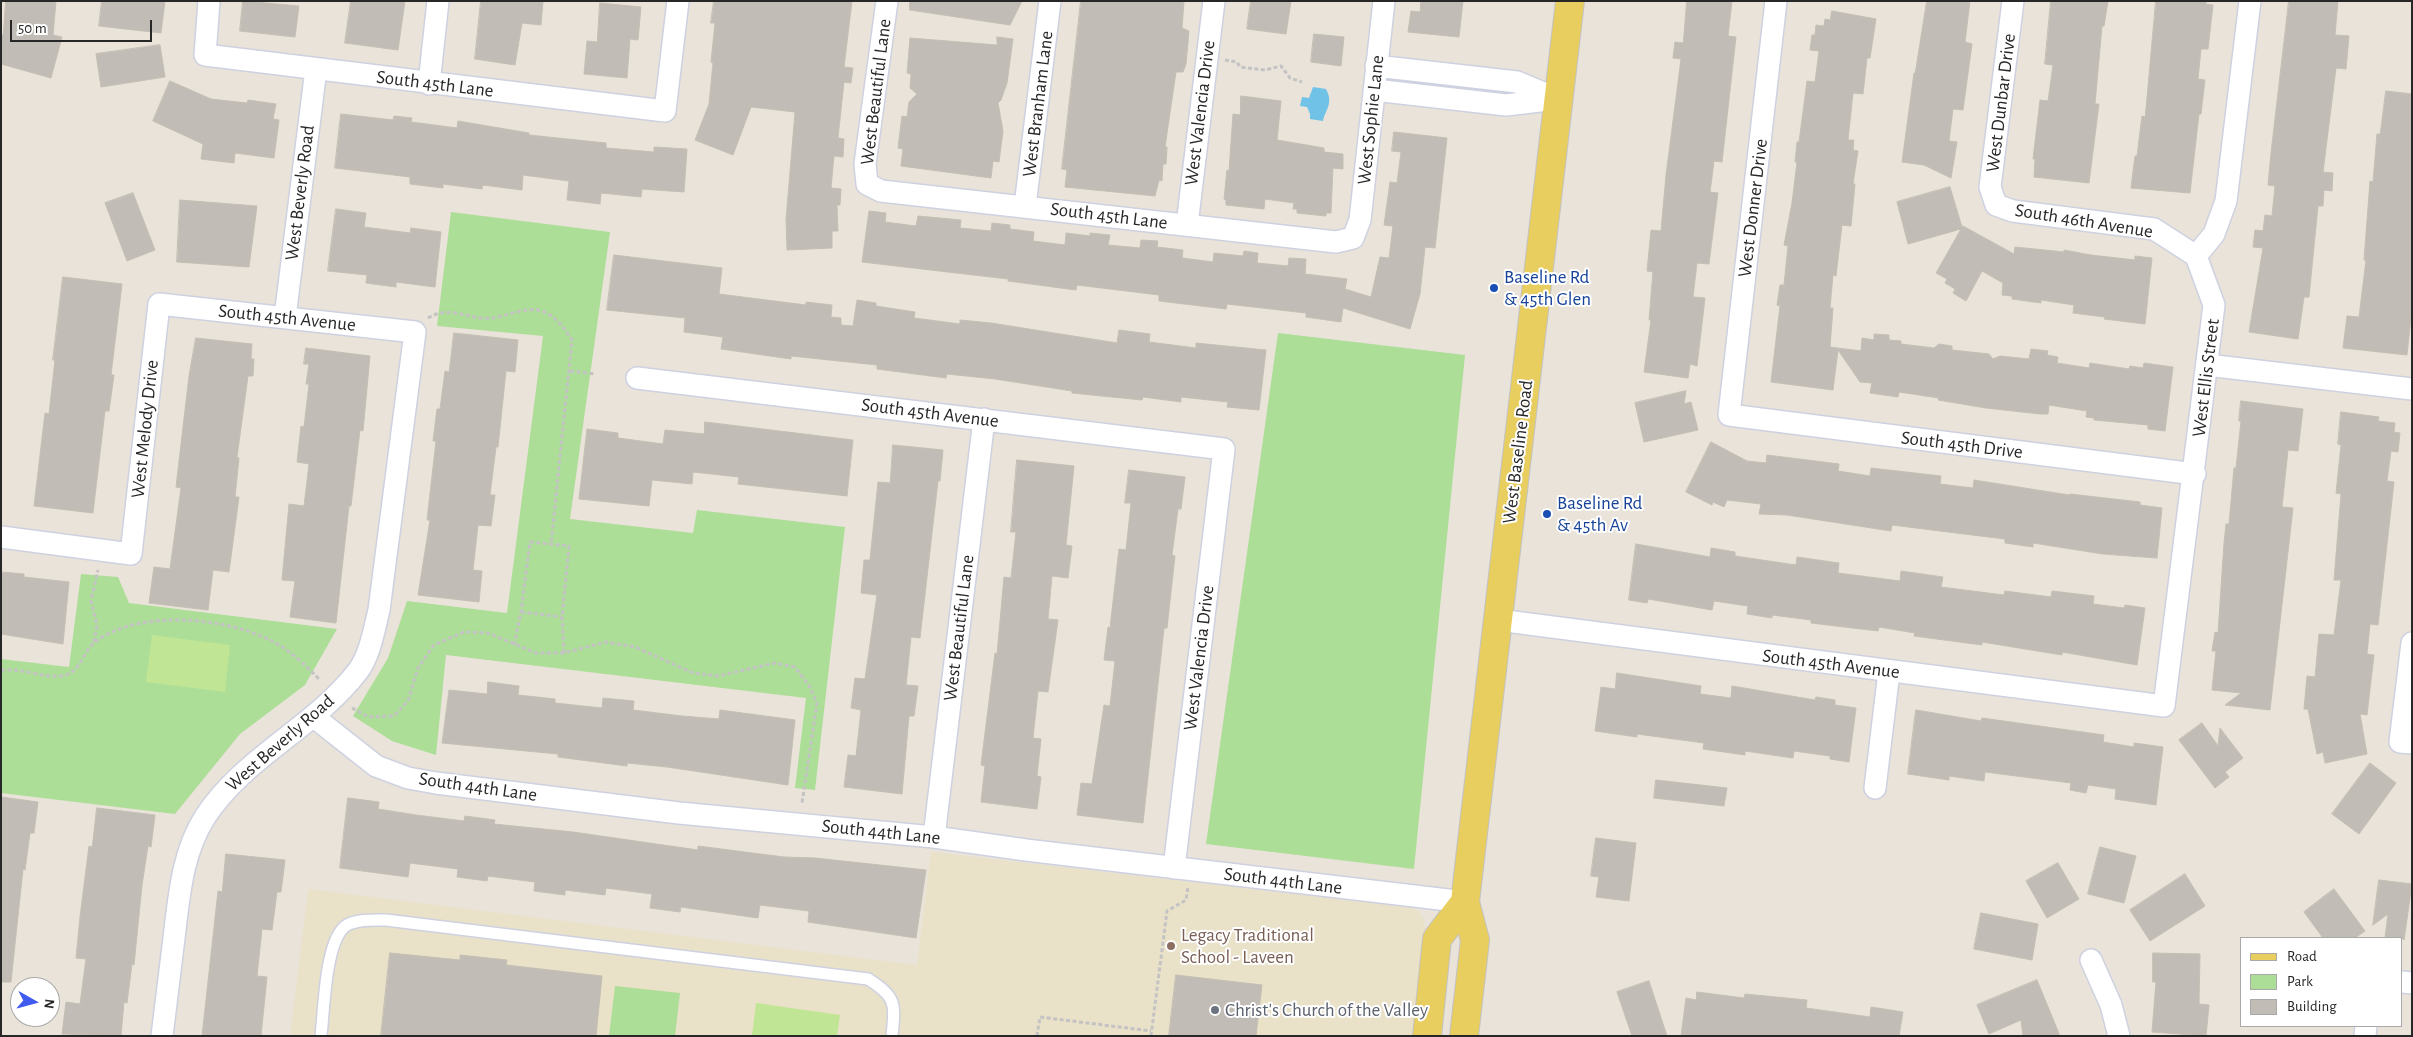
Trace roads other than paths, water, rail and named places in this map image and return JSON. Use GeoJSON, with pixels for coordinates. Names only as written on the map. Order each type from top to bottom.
{"type":"FeatureCollection","features":[{"type":"Feature","properties":{"kind":"main road","name":"West Baseline Road"},"geometry":{"type":"LineString","coordinates":[[1464,1036],[1475,940],[1465,902],[1570,1]]}},
{"type":"Feature","properties":{"kind":"main road","name":"West Baseline Road"},"geometry":{"type":"LineString","coordinates":[[1427,1036],[1438,939],[1465,902]]}},
{"type":"Feature","properties":{"kind":"street","name":"South 45th Lane"},"geometry":{"type":"LineString","coordinates":[[209,1],[204,55],[429,84],[665,111],[678,1]]}},
{"type":"Feature","properties":{"kind":"street"},"geometry":{"type":"LineString","coordinates":[[429,84],[438,1]]}},
{"type":"Feature","properties":{"kind":"street","name":"West Beautiful Lane"},"geometry":{"type":"LineString","coordinates":[[867,184],[865,164],[887,1]]}},
{"type":"Feature","properties":{"kind":"street","name":"West Branham Lane"},"geometry":{"type":"LineString","coordinates":[[1025,206],[1050,1]]}},
{"type":"Feature","properties":{"kind":"street","name":"West Valencia Drive"},"geometry":{"type":"LineString","coordinates":[[1187,225],[1214,1]]}},
{"type":"Feature","properties":{"kind":"street","name":"West Sophie Lane"},"geometry":{"type":"LineString","coordinates":[[1353,238],[1360,220],[1384,1]]}},
{"type":"Feature","properties":{"kind":"street","name":"West Donner Drive"},"geometry":{"type":"LineString","coordinates":[[1729,415],[1776,1]]}},
{"type":"Feature","properties":{"kind":"street","name":"West Dunbar Drive"},"geometry":{"type":"LineString","coordinates":[[1996,205],[1990,187],[2013,1]]}},
{"type":"Feature","properties":{"kind":"street"},"geometry":{"type":"LineString","coordinates":[[2196,256],[2214,234],[2226,201],[2250,1]]}},
{"type":"Feature","properties":{"kind":"street"},"geometry":{"type":"LineString","coordinates":[[1376,66],[1517,82],[1558,99]]}},
{"type":"Feature","properties":{"kind":"street","name":"West Beverly Road"},"geometry":{"type":"LineString","coordinates":[[285,317],[316,69]]}},
{"type":"Feature","properties":{"kind":"street"},"geometry":{"type":"LineString","coordinates":[[1447,98],[1451,74]]}},
{"type":"Feature","properties":{"kind":"street"},"geometry":{"type":"LineString","coordinates":[[1374,90],[1513,106],[1558,99]]}},
{"type":"Feature","properties":{"kind":"street","name":"South 45th Lane"},"geometry":{"type":"LineString","coordinates":[[867,184],[880,191],[1336,242],[1353,238]]}},
{"type":"Feature","properties":{"kind":"street","name":"South 46th Avenue"},"geometry":{"type":"LineString","coordinates":[[1996,205],[2013,211],[2154,229],[2196,256]]}},
{"type":"Feature","properties":{"kind":"street","name":"West Ellis Street"},"geometry":{"type":"LineString","coordinates":[[2164,706],[2214,305],[2196,256]]}},
{"type":"Feature","properties":{"kind":"street","name":"South 45th Avenue"},"geometry":{"type":"LineString","coordinates":[[159,304],[285,317],[418,327]]}},
{"type":"Feature","properties":{"kind":"street","name":"West Melody Drive"},"geometry":{"type":"LineString","coordinates":[[1,537],[131,554],[159,304]]}},
{"type":"Feature","properties":{"kind":"street","name":"West Beverly Road"},"geometry":{"type":"LineString","coordinates":[[162,1036],[182,873],[204,819],[223,792],[252,764],[314,717],[359,670],[371,640],[379,610],[418,327]]}},
{"type":"Feature","properties":{"kind":"street"},"geometry":{"type":"LineString","coordinates":[[2207,365],[2412,389]]}},
{"type":"Feature","properties":{"kind":"street","name":"South 45th Avenue"},"geometry":{"type":"LineString","coordinates":[[637,378],[1224,449]]}},
{"type":"Feature","properties":{"kind":"street","name":"South 45th Drive"},"geometry":{"type":"LineString","coordinates":[[1729,415],[2194,474]]}},
{"type":"Feature","properties":{"kind":"street","name":"West Beautiful Lane"},"geometry":{"type":"LineString","coordinates":[[934,836],[984,420]]}},
{"type":"Feature","properties":{"kind":"street","name":"West Valencia Drive"},"geometry":{"type":"LineString","coordinates":[[1174,868],[1224,449]]}},
{"type":"Feature","properties":{"kind":"street","name":"South 45th Avenue"},"geometry":{"type":"LineString","coordinates":[[1498,620],[2164,706]]}},
{"type":"Feature","properties":{"kind":"street"},"geometry":{"type":"LineString","coordinates":[[2406,742],[2412,643]]}},
{"type":"Feature","properties":{"kind":"street"},"geometry":{"type":"LineString","coordinates":[[1875,788],[1889,672]]}},
{"type":"Feature","properties":{"kind":"street","name":"South 44th Lane"},"geometry":{"type":"LineString","coordinates":[[314,717],[376,766],[408,778],[679,813],[934,836],[1174,868],[1465,902]]}},
{"type":"Feature","properties":{"kind":"street"},"geometry":{"type":"LineString","coordinates":[[2091,960],[2112,1005],[2119,1036]]}},
{"type":"Feature","properties":{"kind":"lane"},"geometry":{"type":"LineString","coordinates":[[322,1036],[330,957],[338,935],[348,925],[366,920],[386,920],[868,979],[885,989],[891,998],[895,1012],[892,1036]]}},
{"type":"Feature","properties":{"kind":"water"},"geometry":{"type":"Polygon","coordinates":[[[1313,87],[1326,89],[1328,94],[1329,103],[1323,121],[1310,119],[1307,107],[1300,106],[1302,97],[1309,98],[1313,87]]]}},
{"type":"Feature","properties":{"kind":"place","name":"Baseline Rd & 45th Glen"},"geometry":{"type":"Point","coordinates":[1494,288]}},
{"type":"Feature","properties":{"kind":"place","name":"Baseline Rd & 45th Av"},"geometry":{"type":"Point","coordinates":[1547,514]}},
{"type":"Feature","properties":{"kind":"place","name":"Legacy Traditional School - Laveen"},"geometry":{"type":"Point","coordinates":[1171,946]}},
{"type":"Feature","properties":{"kind":"place","name":"Christ's Church of the Valley"},"geometry":{"type":"Point","coordinates":[1215,1010]}}]}
